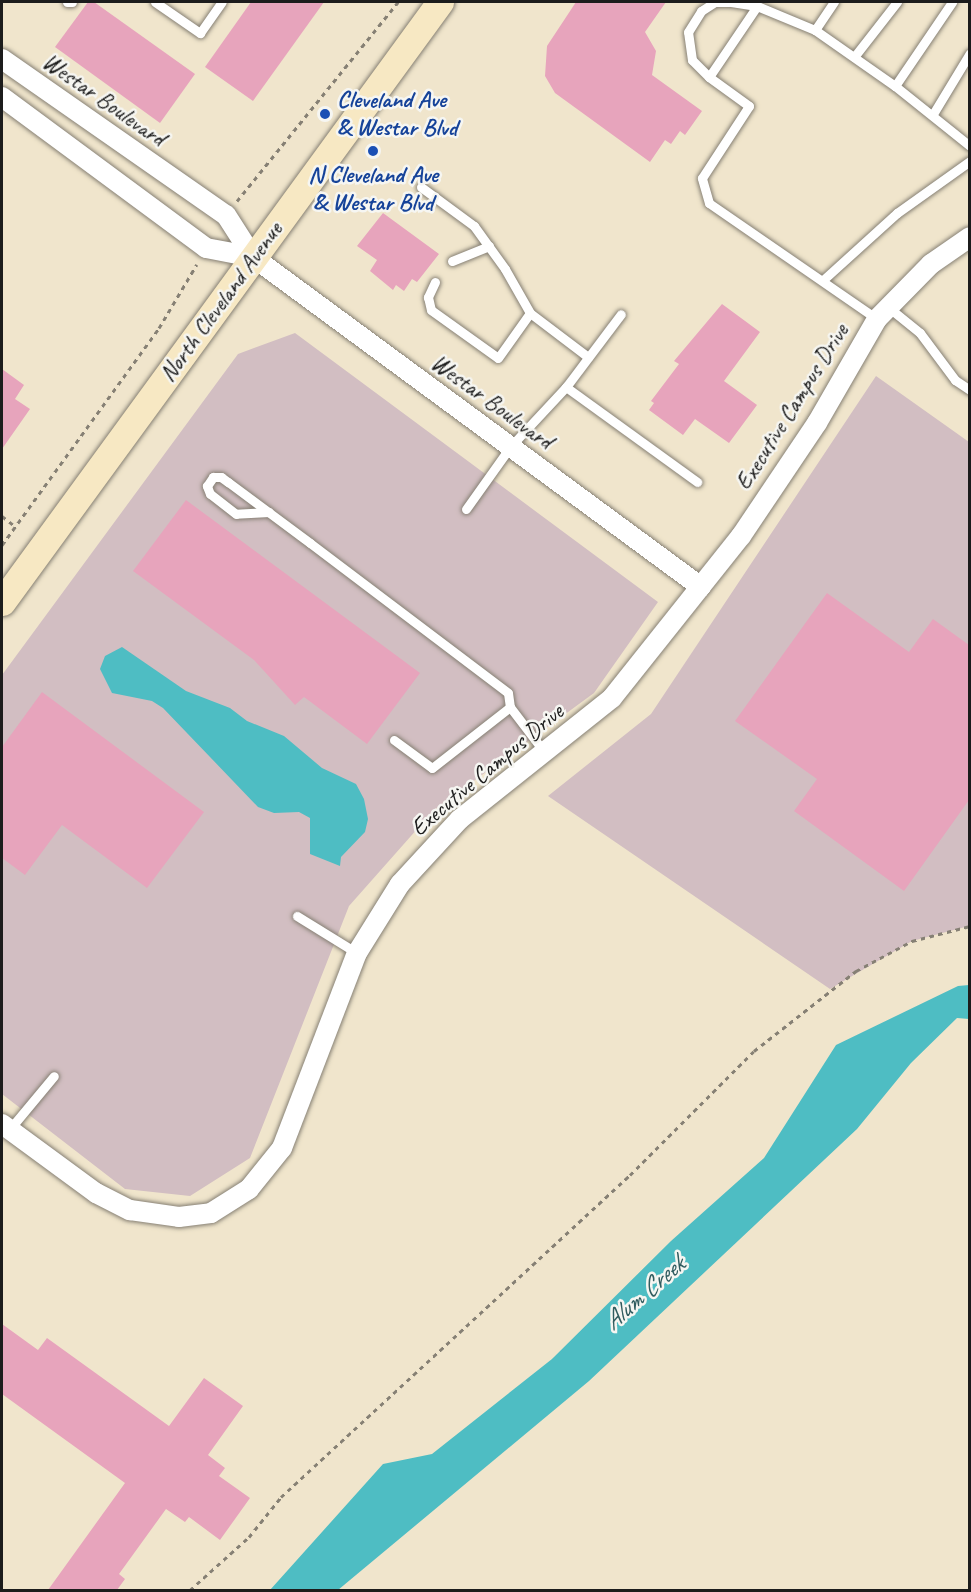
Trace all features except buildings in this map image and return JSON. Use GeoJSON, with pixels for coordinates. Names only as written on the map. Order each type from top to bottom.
{"type":"FeatureCollection","features":[{"type":"Feature","properties":{"kind":"main road","name":"North Cleveland Avenue"},"geometry":{"type":"LineString","coordinates":[[2,602],[440,2]]}},
{"type":"Feature","properties":{"kind":"street","name":"Westar Boulevard"},"geometry":{"type":"LineString","coordinates":[[2,59],[226,215],[253,257],[701,588]]}},
{"type":"Feature","properties":{"kind":"street","name":"Westar Boulevard"},"geometry":{"type":"LineString","coordinates":[[2,97],[206,248],[253,257]]}},
{"type":"Feature","properties":{"kind":"street","name":"Executive Campus Drive"},"geometry":{"type":"LineString","coordinates":[[5,1127],[96,1193],[130,1210],[155,1216],[211,1213],[249,1190],[282,1148],[357,953],[384,907],[428,850],[460,819],[612,698],[701,588],[810,433],[883,313],[931,264],[969,237]]}},
{"type":"Feature","properties":{"kind":"lane"},"geometry":{"type":"LineString","coordinates":[[67,2],[72,2]]}},
{"type":"Feature","properties":{"kind":"lane"},"geometry":{"type":"LineString","coordinates":[[155,2],[200,33],[222,2]]}},
{"type":"Feature","properties":{"kind":"lane"},"geometry":{"type":"LineString","coordinates":[[969,146],[933,114],[815,30],[757,6],[715,2],[701,11],[688,32],[692,60],[709,77],[748,106],[702,178],[709,203],[823,280],[920,333],[955,380],[969,390]]}},
{"type":"Feature","properties":{"kind":"lane"},"geometry":{"type":"LineString","coordinates":[[815,30],[834,2]]}},
{"type":"Feature","properties":{"kind":"lane"},"geometry":{"type":"LineString","coordinates":[[854,57],[897,2]]}},
{"type":"Feature","properties":{"kind":"lane"},"geometry":{"type":"LineString","coordinates":[[895,86],[952,2]]}},
{"type":"Feature","properties":{"kind":"lane"},"geometry":{"type":"LineString","coordinates":[[709,77],[757,6]]}},
{"type":"Feature","properties":{"kind":"lane"},"geometry":{"type":"LineString","coordinates":[[933,114],[969,53]]}},
{"type":"Feature","properties":{"kind":"lane"},"geometry":{"type":"LineString","coordinates":[[823,280],[897,213],[969,161]]}},
{"type":"Feature","properties":{"kind":"lane"},"geometry":{"type":"LineString","coordinates":[[421,187],[474,226],[489,246],[530,314],[588,357]]}},
{"type":"Feature","properties":{"kind":"lane"},"geometry":{"type":"LineString","coordinates":[[452,261],[489,246]]}},
{"type":"Feature","properties":{"kind":"lane"},"geometry":{"type":"LineString","coordinates":[[435,282],[428,297],[431,310],[498,358],[530,314]]}},
{"type":"Feature","properties":{"kind":"lane"},"geometry":{"type":"LineString","coordinates":[[466,508],[510,447],[566,387],[621,314]]}},
{"type":"Feature","properties":{"kind":"lane"},"geometry":{"type":"LineString","coordinates":[[566,387],[696,482]]}},
{"type":"Feature","properties":{"kind":"lane"},"geometry":{"type":"LineString","coordinates":[[268,512],[236,514],[210,494],[207,486],[213,477],[221,477],[268,512],[508,693],[510,707],[544,753]]}},
{"type":"Feature","properties":{"kind":"lane"},"geometry":{"type":"LineString","coordinates":[[394,740],[432,768],[510,707]]}},
{"type":"Feature","properties":{"kind":"lane"},"geometry":{"type":"LineString","coordinates":[[297,916],[357,953]]}},
{"type":"Feature","properties":{"kind":"lane"},"geometry":{"type":"LineString","coordinates":[[5,1127],[54,1076]]}},
{"type":"Feature","properties":{"kind":"path"},"geometry":{"type":"LineString","coordinates":[[226,215],[398,2]]}},
{"type":"Feature","properties":{"kind":"path"},"geometry":{"type":"LineString","coordinates":[[2,545],[159,328],[206,248]]}},
{"type":"Feature","properties":{"kind":"path"},"geometry":{"type":"LineString","coordinates":[[2,516],[15,526]]}},
{"type":"Feature","properties":{"kind":"path"},"geometry":{"type":"LineString","coordinates":[[190,1590],[249,1537],[281,1497],[462,1326],[630,1175],[754,1051],[856,971],[912,941],[969,926]]}},
{"type":"Feature","properties":{"kind":"shaded area"},"geometry":{"type":"Polygon","coordinates":[[[295,333],[658,602],[594,693],[434,810],[349,906],[250,1158],[190,1196],[125,1189],[2,1094],[2,675],[238,354],[295,333]]]}},
{"type":"Feature","properties":{"kind":"shaded area"},"geometry":{"type":"Polygon","coordinates":[[[876,376],[969,442],[969,926],[912,941],[830,989],[548,796],[651,714],[876,376]]]}},
{"type":"Feature","properties":{"kind":"water"},"geometry":{"type":"Polygon","coordinates":[[[122,647],[186,691],[230,708],[247,721],[284,736],[322,768],[356,784],[364,799],[368,819],[365,832],[341,857],[340,866],[310,854],[310,818],[299,812],[274,813],[258,807],[163,708],[152,701],[112,693],[100,669],[105,656],[122,647]]]}},
{"type":"Feature","properties":{"kind":"water","name":"Alum Creek"},"geometry":{"type":"Polygon","coordinates":[[[969,985],[969,1019],[957,1018],[911,1063],[857,1129],[589,1381],[338,1590],[270,1590],[383,1464],[432,1454],[552,1359],[671,1241],[764,1158],[836,1045],[958,986],[969,985]]]}},
{"type":"Feature","properties":{"kind":"place","name":"Cleveland Ave & Westar Blvd"},"geometry":{"type":"Point","coordinates":[325,114]}},
{"type":"Feature","properties":{"kind":"place","name":"N Cleveland Ave & Westar Blvd"},"geometry":{"type":"Point","coordinates":[373,151]}}]}
